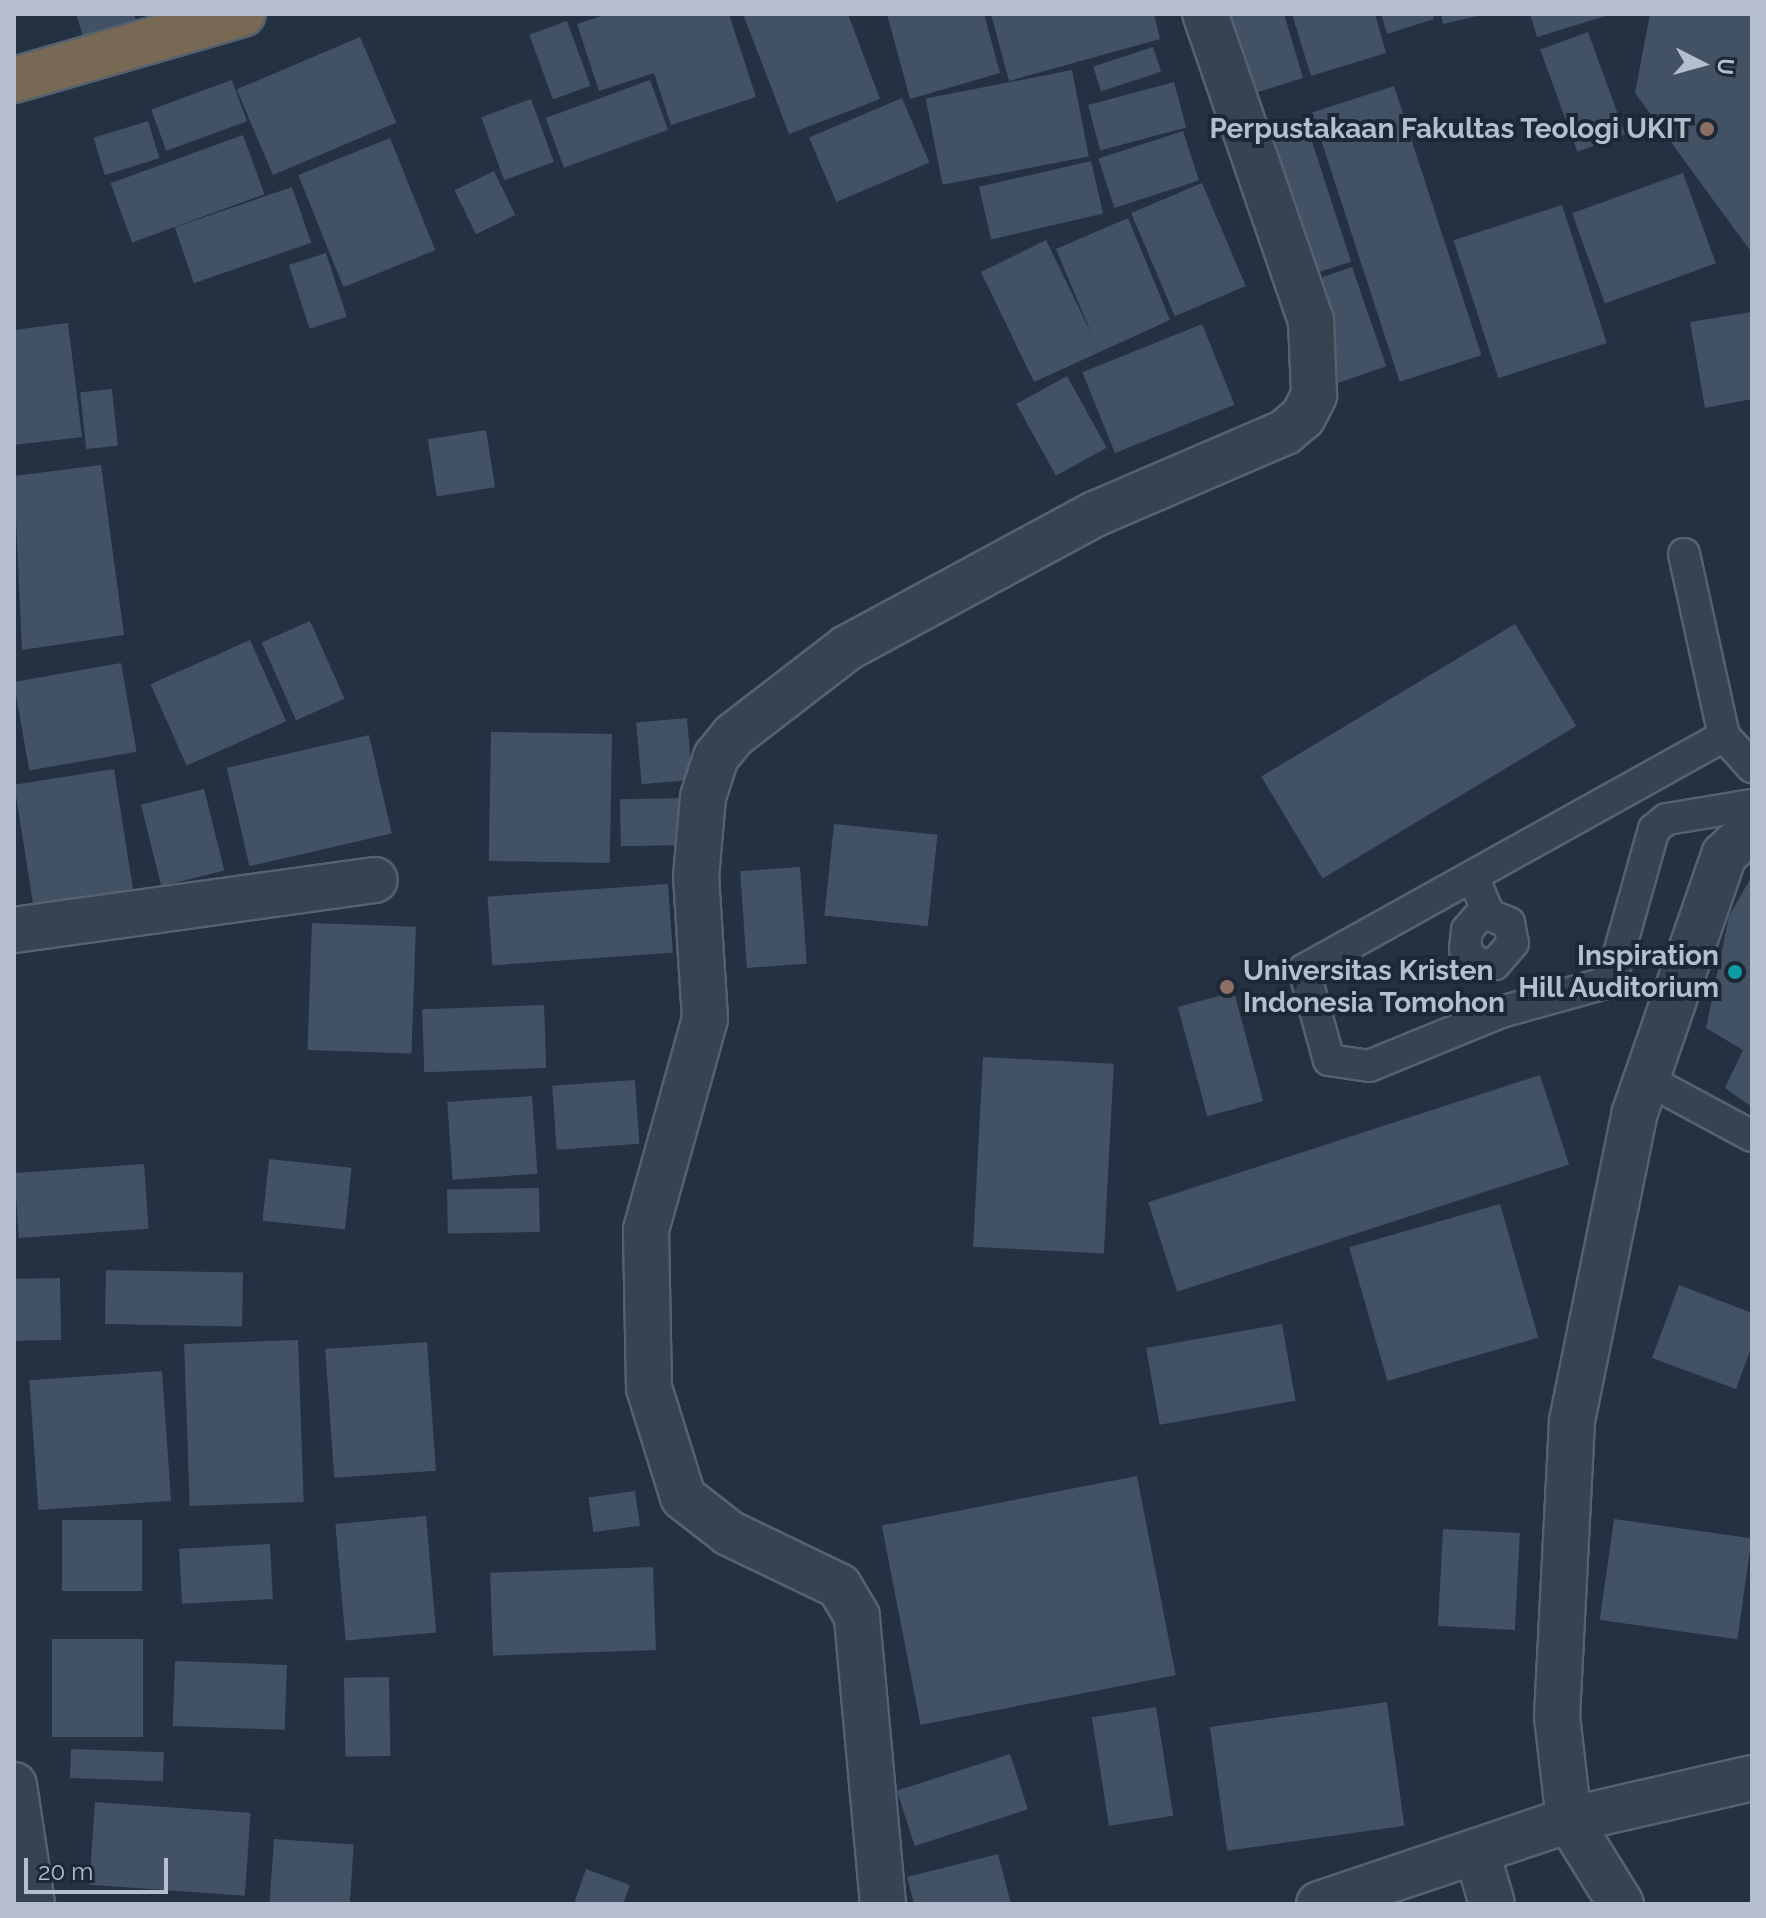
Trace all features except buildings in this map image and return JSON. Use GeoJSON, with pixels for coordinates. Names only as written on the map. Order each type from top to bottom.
{"type":"FeatureCollection","features":[{"type":"Feature","properties":{"kind":"highway"},"geometry":{"type":"LineString","coordinates":[[14,80],[243,14]]}},
{"type":"Feature","properties":{"kind":"street"},"geometry":{"type":"LineString","coordinates":[[883,1904],[857,1616],[839,1586],[729,1533],[683,1497],[649,1388],[646,1230],[705,1019],[696,877],[703,797],[716,757],[734,735],[847,648],[1095,514],[1285,432],[1303,417],[1314,395],[1311,321],[1205,14]]}},
{"type":"Feature","properties":{"kind":"street"},"geometry":{"type":"LineString","coordinates":[[1621,1904],[1569,1820],[1557,1717],[1572,1421],[1646,1079],[1724,855],[1752,829]]}},
{"type":"Feature","properties":{"kind":"street"},"geometry":{"type":"LineString","coordinates":[[14,930],[375,880]]}},
{"type":"Feature","properties":{"kind":"street"},"geometry":{"type":"LineString","coordinates":[[1319,1904],[1569,1820],[1752,1778]]}},
{"type":"Feature","properties":{"kind":"street"},"geometry":{"type":"LineString","coordinates":[[14,1785],[32,1904]]}},
{"type":"Feature","properties":{"kind":"street"},"geometry":{"type":"LineString","coordinates":[[1477,1853],[1492,1904]]}},
{"type":"Feature","properties":{"kind":"lane"},"geometry":{"type":"LineString","coordinates":[[1684,554],[1724,736],[1752,767]]}},
{"type":"Feature","properties":{"kind":"lane"},"geometry":{"type":"LineString","coordinates":[[1724,736],[1304,970],[1304,985],[1329,1060],[1344,1066],[1369,1066],[1501,1012],[1607,981],[1654,829],[1667,819],[1752,805]]}},
{"type":"Feature","properties":{"kind":"lane"},"geometry":{"type":"LineString","coordinates":[[1473,876],[1486,908],[1509,923],[1513,943],[1495,964],[1501,1012]]}},
{"type":"Feature","properties":{"kind":"lane"},"geometry":{"type":"LineString","coordinates":[[1646,1079],[1752,1136]]}},
{"type":"Feature","properties":{"kind":"place","name":"Perpustakaan Fakultas Teologi UKIT"},"geometry":{"type":"Point","coordinates":[1707,129]}},
{"type":"Feature","properties":{"kind":"place","name":"Inspiration Hill Auditorium"},"geometry":{"type":"Point","coordinates":[1735,972]}},
{"type":"Feature","properties":{"kind":"place","name":"Universitas Kristen Indonesia Tomohon"},"geometry":{"type":"Point","coordinates":[1227,987]}}]}
